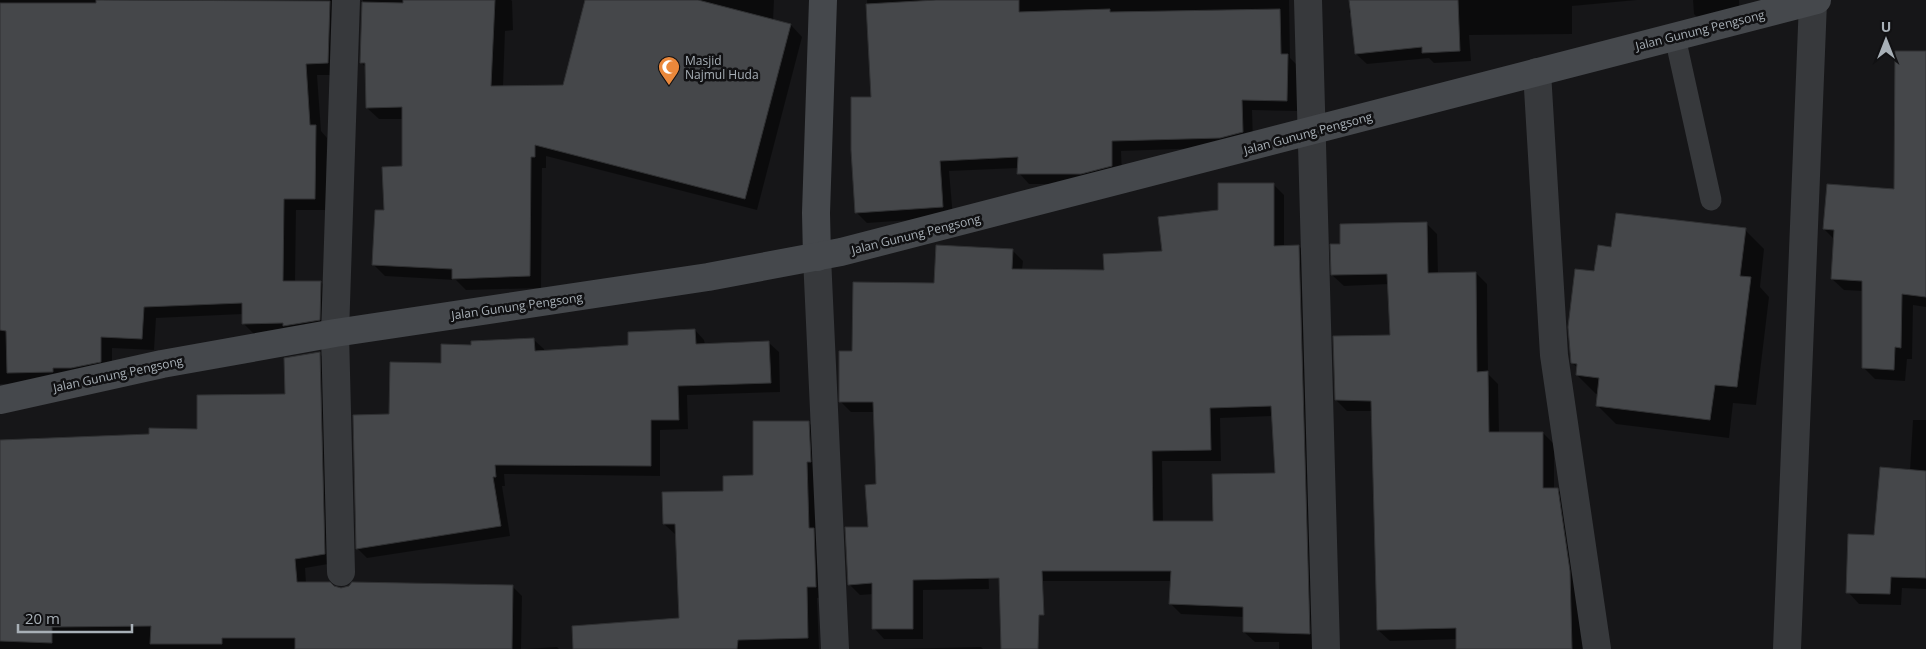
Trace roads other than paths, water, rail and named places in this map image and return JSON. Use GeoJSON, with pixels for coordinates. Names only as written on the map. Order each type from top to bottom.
{"type":"FeatureCollection","features":[{"type":"Feature","properties":{"kind":"street"},"geometry":{"type":"LineString","coordinates":[[341,572],[334,333],[346,0]]}},
{"type":"Feature","properties":{"kind":"street"},"geometry":{"type":"LineString","coordinates":[[823,0],[816,213],[836,649]]}},
{"type":"Feature","properties":{"kind":"street"},"geometry":{"type":"LineString","coordinates":[[1308,0],[1326,649]]}},
{"type":"Feature","properties":{"kind":"street"},"geometry":{"type":"LineString","coordinates":[[1787,649],[1815,1]]}},
{"type":"Feature","properties":{"kind":"street","name":"Jalan Gunung Pengsong"},"geometry":{"type":"LineString","coordinates":[[0,400],[162,364],[334,333],[708,277],[870,246],[1815,1]]}},
{"type":"Feature","properties":{"kind":"street"},"geometry":{"type":"LineString","coordinates":[[1537,72],[1554,355],[1597,649]]}},
{"type":"Feature","properties":{"kind":"lane"},"geometry":{"type":"LineString","coordinates":[[1675,37],[1711,200]]}},
{"type":"Feature","properties":{"kind":"place","name":"Masjid Najmul Huda"},"geometry":{"type":"Point","coordinates":[669,86]}}]}
